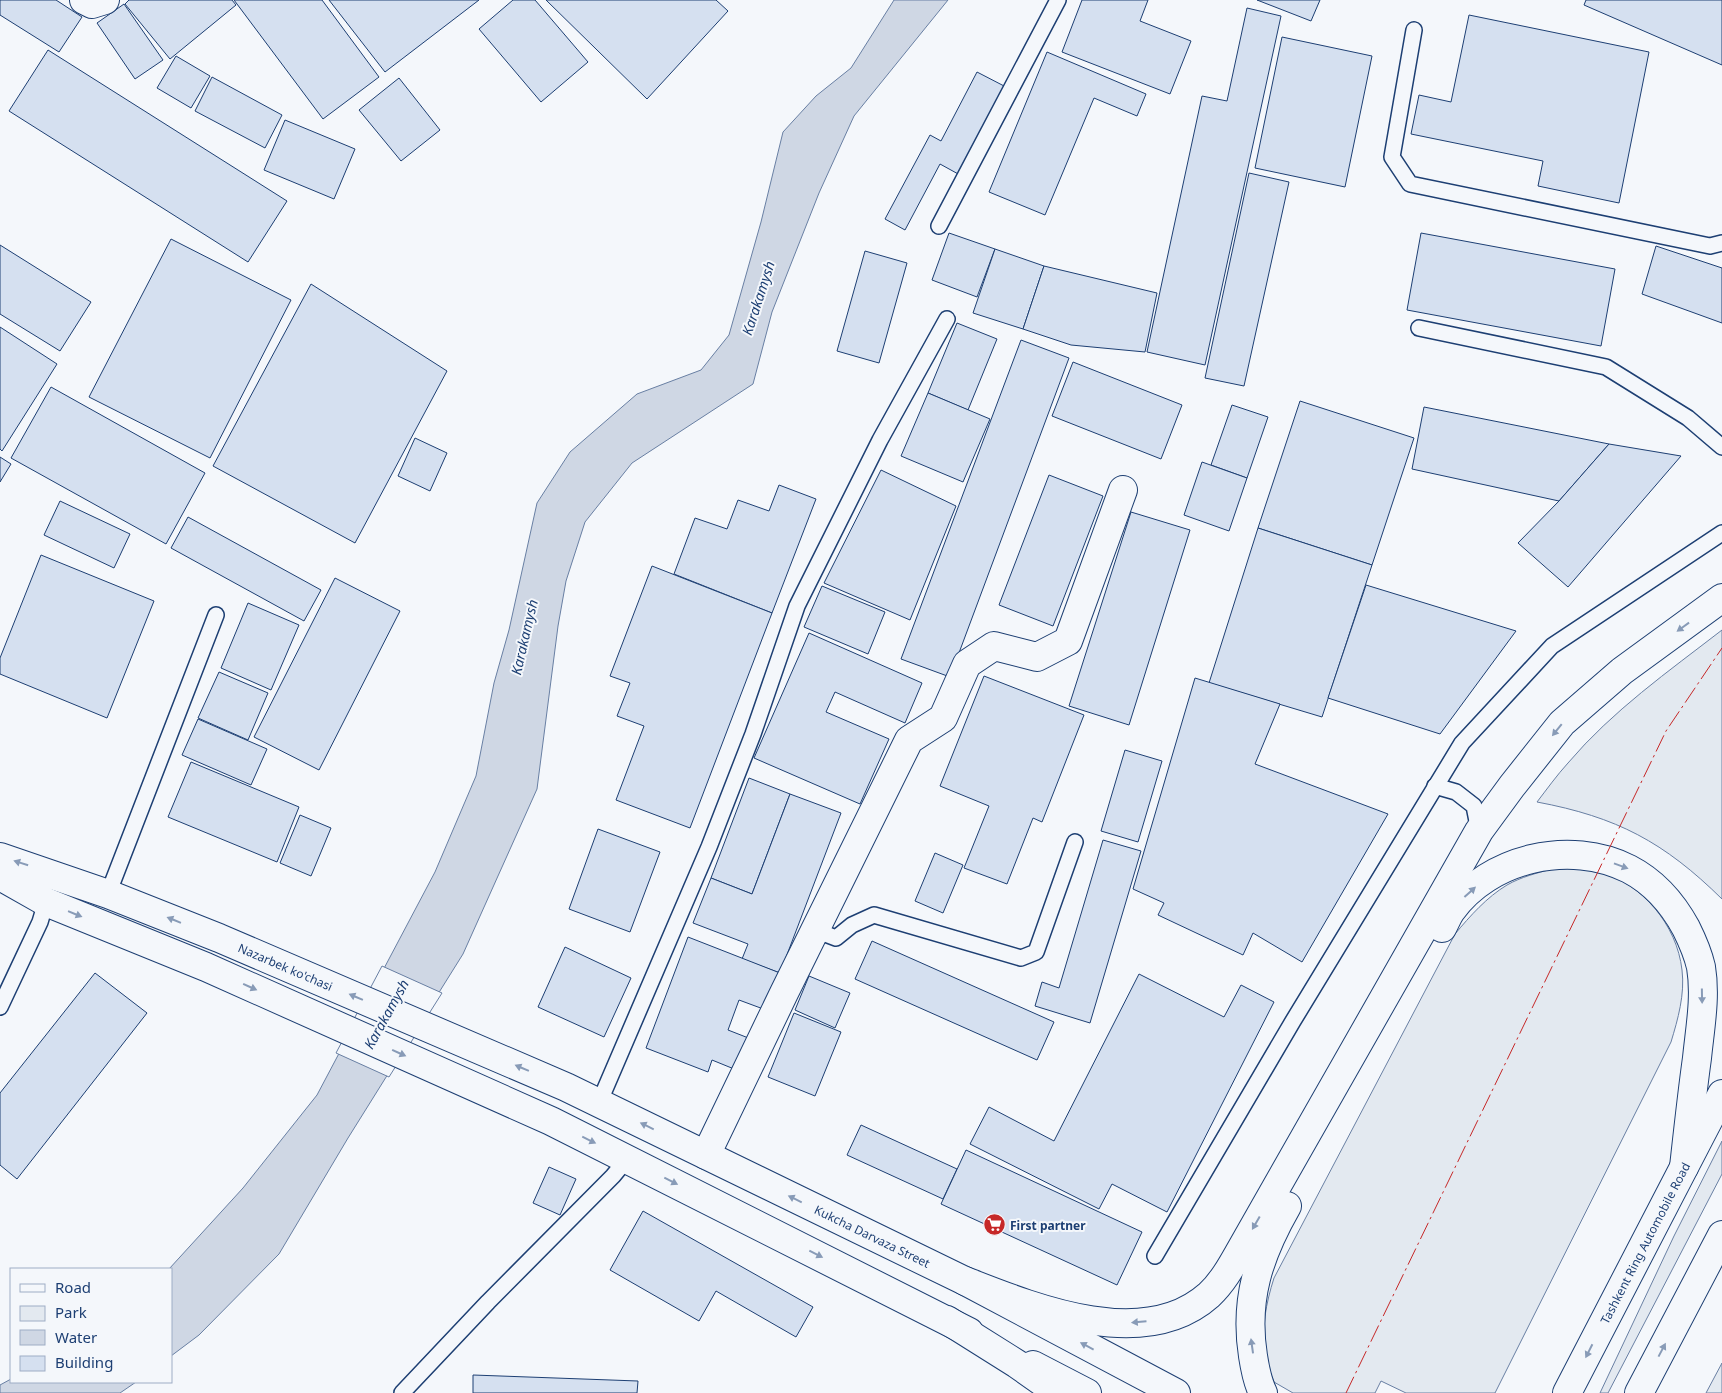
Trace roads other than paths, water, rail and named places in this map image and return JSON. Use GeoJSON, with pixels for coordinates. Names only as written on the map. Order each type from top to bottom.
{"type":"FeatureCollection","features":[{"type":"Feature","properties":{"kind":"main road"},"geometry":{"type":"LineString","coordinates":[[84,0],[92,4],[105,0]]}},
{"type":"Feature","properties":{"kind":"main road"},"geometry":{"type":"LineString","coordinates":[[706,1156],[908,740],[943,718],[967,664],[994,646],[1037,657],[1068,641],[1123,490]]}},
{"type":"Feature","properties":{"kind":"main road"},"geometry":{"type":"LineString","coordinates":[[965,1281],[1047,1312],[1091,1321],[1113,1323],[1147,1321],[1175,1315],[1190,1308],[1207,1296],[1222,1280],[1240,1251],[1480,831],[1512,786],[1562,723],[1622,671],[1722,598]]}},
{"type":"Feature","properties":{"kind":"main road"},"geometry":{"type":"LineString","coordinates":[[1262,1393],[1254,1363],[1249,1321],[1255,1280],[1269,1240],[1451,911],[1469,892],[1487,878],[1507,867],[1527,860],[1553,855],[1577,855],[1603,860],[1629,869],[1649,882],[1667,899],[1681,919],[1693,942],[1700,967],[1702,990],[1702,1014],[1684,1168]]}},
{"type":"Feature","properties":{"kind":"main road","name":"Nazarbek ko'chasi"},"geometry":{"type":"LineString","coordinates":[[0,856],[108,894],[219,938],[566,1087]]}},
{"type":"Feature","properties":{"kind":"main road"},"geometry":{"type":"LineString","coordinates":[[0,876],[46,902],[206,967],[551,1121],[947,1320],[1087,1393]]}},
{"type":"Feature","properties":{"kind":"main road","name":"Kukcha Darvaza Street"},"geometry":{"type":"LineString","coordinates":[[566,1087],[965,1281],[1176,1393]]}},
{"type":"Feature","properties":{"kind":"main road","name":"Tashkent Ring Automobile Road"},"geometry":{"type":"LineString","coordinates":[[1567,1393],[1722,1094]]}},
{"type":"Feature","properties":{"kind":"main road"},"geometry":{"type":"LineString","coordinates":[[1639,1393],[1722,1235]]}},
{"type":"Feature","properties":{"kind":"main road"},"geometry":{"type":"LineString","coordinates":[[947,1320],[1018,1364],[1058,1393]]}},
{"type":"Feature","properties":{"kind":"lane"},"geometry":{"type":"LineString","coordinates":[[939,226],[1058,0]]}},
{"type":"Feature","properties":{"kind":"lane"},"geometry":{"type":"LineString","coordinates":[[1414,30],[1392,157],[1410,184],[1710,246],[1722,243]]}},
{"type":"Feature","properties":{"kind":"lane"},"geometry":{"type":"LineString","coordinates":[[599,1103],[713,838],[753,734],[797,606],[880,440],[947,319]]}},
{"type":"Feature","properties":{"kind":"lane"},"geometry":{"type":"LineString","coordinates":[[1419,328],[1606,367],[1688,418],[1722,448]]}},
{"type":"Feature","properties":{"kind":"lane"},"geometry":{"type":"LineString","coordinates":[[1155,1256],[1293,1021],[1462,743],[1552,646],[1722,533]]}},
{"type":"Feature","properties":{"kind":"lane"},"geometry":{"type":"LineString","coordinates":[[108,894],[216,616]]}},
{"type":"Feature","properties":{"kind":"lane"},"geometry":{"type":"LineString","coordinates":[[1435,786],[1456,792],[1474,806],[1480,831]]}},
{"type":"Feature","properties":{"kind":"lane"},"geometry":{"type":"LineString","coordinates":[[815,930],[836,938],[852,925],[874,915],[1021,958],[1036,952],[1075,842]]}},
{"type":"Feature","properties":{"kind":"lane"},"geometry":{"type":"LineString","coordinates":[[0,1007],[40,922],[46,902]]}},
{"type":"Feature","properties":{"kind":"lane"},"geometry":{"type":"LineString","coordinates":[[402,1393],[495,1295],[613,1176],[627,1158]]}},
{"type":"Feature","properties":{"kind":"water","name":"Karakamysh"},"geometry":{"type":"Polygon","coordinates":[[[894,0],[948,0],[854,116],[819,193],[772,312],[753,384],[632,463],[585,522],[566,581],[558,626],[537,789],[463,954],[348,1138],[279,1254],[199,1335],[172,1355],[172,1268],[170,1268],[243,1188],[317,1095],[435,872],[476,776],[494,683],[509,630],[537,503],[570,452],[637,394],[701,370],[729,335],[761,222],[783,132],[816,96],[851,68],[894,0]]]}},
{"type":"Feature","properties":{"kind":"water"},"geometry":{"type":"Polygon","coordinates":[[[10,1380],[10,1383],[135,1383],[120,1393],[0,1393],[0,1385],[10,1380]]]}},
{"type":"Feature","properties":{"kind":"place","name":"First partner"},"geometry":{"type":"Point","coordinates":[994,1225]}}]}
